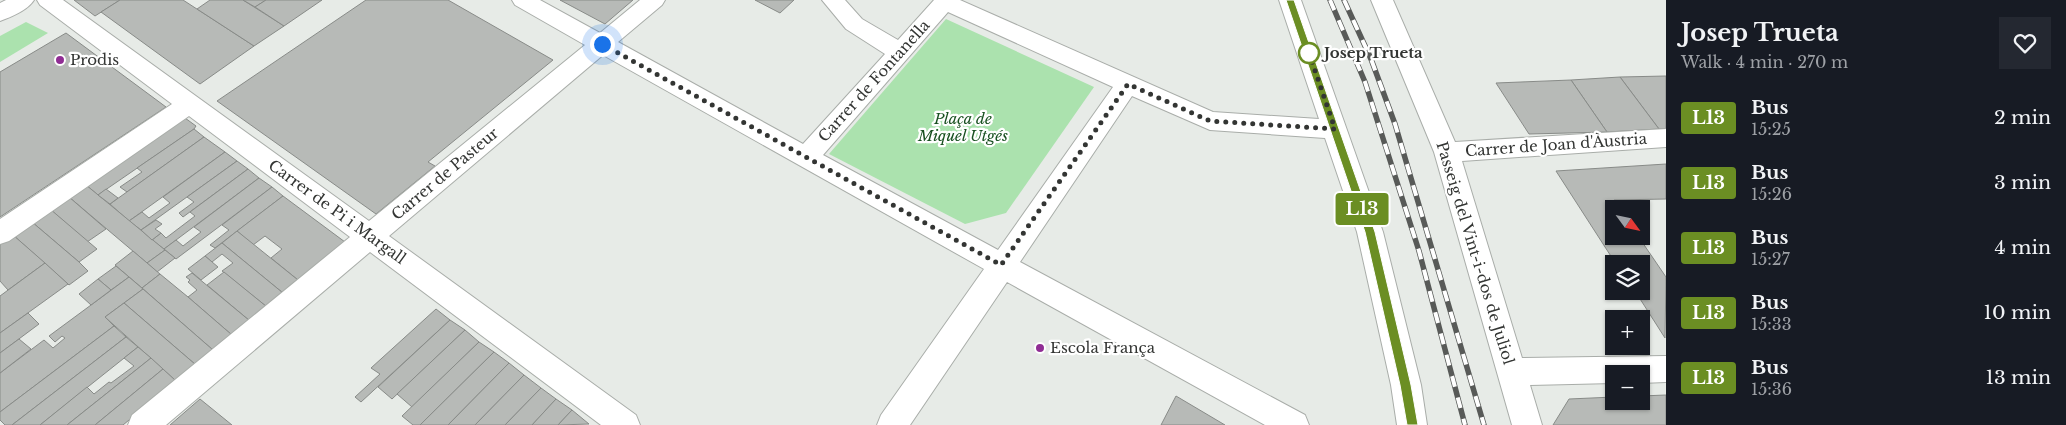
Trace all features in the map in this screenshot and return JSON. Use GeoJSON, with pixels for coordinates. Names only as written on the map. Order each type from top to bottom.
{"type":"FeatureCollection","features":[{"type":"Feature","properties":{"kind":"street"},"geometry":{"type":"LineString","coordinates":[[0,13],[23,0]]}},
{"type":"Feature","properties":{"kind":"street","name":"Carrer de Pi i Margall"},"geometry":{"type":"LineString","coordinates":[[48,0],[626,425]]}},
{"type":"Feature","properties":{"kind":"street"},"geometry":{"type":"LineString","coordinates":[[523,0],[1294,425]]}},
{"type":"Feature","properties":{"kind":"street","name":"Carrer de Pasteur"},"geometry":{"type":"LineString","coordinates":[[143,425],[654,0]]}},
{"type":"Feature","properties":{"kind":"street"},"geometry":{"type":"LineString","coordinates":[[833,0],[854,24],[900,52]]}},
{"type":"Feature","properties":{"kind":"street"},"geometry":{"type":"LineString","coordinates":[[1290,0],[1370,232],[1406,385],[1412,425]]}},
{"type":"Feature","properties":{"kind":"street","name":"Passeig del Vint-i-dos de Juliol"},"geometry":{"type":"LineString","coordinates":[[1382,0],[1447,152],[1527,425]]}},
{"type":"Feature","properties":{"kind":"street","name":"Carrer de Fontanella"},"geometry":{"type":"LineString","coordinates":[[806,157],[945,2],[1210,121],[1335,129]]}},
{"type":"Feature","properties":{"kind":"street"},"geometry":{"type":"LineString","coordinates":[[892,425],[1128,84]]}},
{"type":"Feature","properties":{"kind":"street"},"geometry":{"type":"LineString","coordinates":[[0,233],[189,104]]}},
{"type":"Feature","properties":{"kind":"street","name":"Carrer de Joan d'Àustria"},"geometry":{"type":"LineString","coordinates":[[1447,152],[1666,138]]}},
{"type":"Feature","properties":{"kind":"street"},"geometry":{"type":"LineString","coordinates":[[1512,372],[1666,369]]}},
{"type":"Feature","properties":{"kind":"green space","name":"Plaça de Miquel Utgés"},"geometry":{"type":"Polygon","coordinates":[[[946,19],[1094,87],[1006,213],[965,224],[829,154],[946,19]]]}},
{"type":"Feature","properties":{"kind":"green space"},"geometry":{"type":"Polygon","coordinates":[[[26,22],[48,33],[0,62],[0,36],[26,22]]]}},
{"type":"Feature","properties":{"kind":"building"},"geometry":{"type":"Polygon","coordinates":[[[74,0],[120,0],[95,16],[74,0]]]}},
{"type":"Feature","properties":{"kind":"building"},"geometry":{"type":"Polygon","coordinates":[[[120,0],[183,0],[254,46],[200,84],[101,12],[120,0]]]}},
{"type":"Feature","properties":{"kind":"building"},"geometry":{"type":"Polygon","coordinates":[[[210,0],[243,0],[284,26],[254,46],[197,9],[210,0]]]}},
{"type":"Feature","properties":{"kind":"building"},"geometry":{"type":"Polygon","coordinates":[[[243,0],[266,0],[255,7],[243,0]]]}},
{"type":"Feature","properties":{"kind":"building"},"geometry":{"type":"Polygon","coordinates":[[[266,0],[322,0],[284,26],[255,7],[266,0]]]}},
{"type":"Feature","properties":{"kind":"building"},"geometry":{"type":"Polygon","coordinates":[[[366,0],[448,0],[553,60],[428,162],[435,166],[376,214],[217,101],[366,0]]]}},
{"type":"Feature","properties":{"kind":"building"},"geometry":{"type":"Polygon","coordinates":[[[560,0],[633,0],[605,24],[560,0]]]}},
{"type":"Feature","properties":{"kind":"building"},"geometry":{"type":"Polygon","coordinates":[[[755,0],[794,0],[780,13],[755,0]]]}},
{"type":"Feature","properties":{"kind":"building"},"geometry":{"type":"Polygon","coordinates":[[[66,33],[166,107],[0,217],[0,72],[66,33]]]}},
{"type":"Feature","properties":{"kind":"building"},"geometry":{"type":"Polygon","coordinates":[[[1666,76],[1666,129],[1659,129],[1620,77],[1666,76]]]}},
{"type":"Feature","properties":{"kind":"building"},"geometry":{"type":"Polygon","coordinates":[[[1620,77],[1659,129],[1607,132],[1571,80],[1620,77]]]}},
{"type":"Feature","properties":{"kind":"building"},"geometry":{"type":"Polygon","coordinates":[[[1571,80],[1607,132],[1529,134],[1496,83],[1571,80]]]}},
{"type":"Feature","properties":{"kind":"building"},"geometry":{"type":"Polygon","coordinates":[[[185,118],[196,126],[194,129],[98,195],[86,185],[185,118]]]}},
{"type":"Feature","properties":{"kind":"building"},"geometry":{"type":"Polygon","coordinates":[[[194,129],[204,137],[127,192],[120,187],[142,172],[137,168],[194,129]]]}},
{"type":"Feature","properties":{"kind":"building"},"geometry":{"type":"Polygon","coordinates":[[[204,137],[225,152],[129,221],[110,204],[204,137]]]}},
{"type":"Feature","properties":{"kind":"building"},"geometry":{"type":"Polygon","coordinates":[[[225,152],[237,161],[141,230],[129,221],[142,212],[149,218],[170,203],[163,197],[225,152]]]}},
{"type":"Feature","properties":{"kind":"building"},"geometry":{"type":"Polygon","coordinates":[[[237,161],[248,169],[183,217],[179,213],[194,202],[187,197],[237,161]]]}},
{"type":"Feature","properties":{"kind":"building"},"geometry":{"type":"Polygon","coordinates":[[[1666,164],[1666,199],[1605,200],[1605,245],[1644,245],[1666,277],[1665,338],[1650,314],[1650,310],[1647,310],[1641,300],[1650,300],[1650,255],[1610,255],[1556,171],[1666,164]]]}},
{"type":"Feature","properties":{"kind":"building"},"geometry":{"type":"Polygon","coordinates":[[[248,169],[259,178],[164,249],[152,240],[161,233],[166,238],[195,216],[190,212],[248,169]]]}},
{"type":"Feature","properties":{"kind":"building"},"geometry":{"type":"Polygon","coordinates":[[[259,178],[272,187],[176,259],[164,249],[176,240],[183,246],[201,232],[194,227],[259,178]]]}},
{"type":"Feature","properties":{"kind":"building"},"geometry":{"type":"Polygon","coordinates":[[[86,185],[165,250],[147,263],[69,197],[86,185]]]}},
{"type":"Feature","properties":{"kind":"building"},"geometry":{"type":"Polygon","coordinates":[[[272,187],[283,196],[215,248],[210,245],[229,230],[222,225],[272,187]]]}},
{"type":"Feature","properties":{"kind":"building"},"geometry":{"type":"Polygon","coordinates":[[[106,189],[118,198],[110,204],[98,195],[106,189]]]}},
{"type":"Feature","properties":{"kind":"building"},"geometry":{"type":"Polygon","coordinates":[[[283,196],[345,242],[298,280],[271,258],[282,249],[265,236],[253,245],[237,231],[283,196]]]}},
{"type":"Feature","properties":{"kind":"building"},"geometry":{"type":"Polygon","coordinates":[[[69,197],[106,229],[87,242],[50,209],[69,197]]]}},
{"type":"Feature","properties":{"kind":"building"},"geometry":{"type":"Polygon","coordinates":[[[50,209],[97,249],[79,262],[32,222],[50,209]]]}},
{"type":"Feature","properties":{"kind":"building"},"geometry":{"type":"Polygon","coordinates":[[[156,220],[162,224],[155,229],[161,233],[152,240],[141,230],[156,220]]]}},
{"type":"Feature","properties":{"kind":"building"},"geometry":{"type":"Polygon","coordinates":[[[32,222],[88,271],[69,285],[13,235],[32,222]]]}},
{"type":"Feature","properties":{"kind":"building"},"geometry":{"type":"Polygon","coordinates":[[[237,231],[298,280],[283,293],[222,243],[237,231]]]}},
{"type":"Feature","properties":{"kind":"building"},"geometry":{"type":"Polygon","coordinates":[[[13,235],[45,263],[8,290],[0,281],[0,244],[13,235]]]}},
{"type":"Feature","properties":{"kind":"building"},"geometry":{"type":"Polygon","coordinates":[[[222,243],[283,293],[267,307],[222,271],[233,263],[222,254],[212,262],[205,256],[222,243]]]}},
{"type":"Feature","properties":{"kind":"building"},"geometry":{"type":"Polygon","coordinates":[[[165,250],[175,258],[157,272],[147,263],[165,250]]]}},
{"type":"Feature","properties":{"kind":"building"},"geometry":{"type":"Polygon","coordinates":[[[133,251],[160,274],[142,288],[115,265],[133,251]]]}},
{"type":"Feature","properties":{"kind":"building"},"geometry":{"type":"Polygon","coordinates":[[[205,256],[218,267],[201,280],[188,269],[205,256]]]}},
{"type":"Feature","properties":{"kind":"building"},"geometry":{"type":"Polygon","coordinates":[[[45,263],[68,284],[0,333],[0,296],[45,263]]]}},
{"type":"Feature","properties":{"kind":"building"},"geometry":{"type":"Polygon","coordinates":[[[116,266],[129,277],[111,290],[98,279],[116,266]]]}},
{"type":"Feature","properties":{"kind":"building"},"geometry":{"type":"Polygon","coordinates":[[[224,272],[267,307],[250,321],[207,285],[224,272]]]}},
{"type":"Feature","properties":{"kind":"building"},"geometry":{"type":"Polygon","coordinates":[[[192,273],[250,321],[232,335],[188,297],[197,290],[188,282],[190,280],[186,277],[192,273]]]}},
{"type":"Feature","properties":{"kind":"building"},"geometry":{"type":"Polygon","coordinates":[[[160,274],[232,335],[213,350],[142,288],[160,274]]]}},
{"type":"Feature","properties":{"kind":"building"},"geometry":{"type":"Polygon","coordinates":[[[129,277],[143,289],[105,317],[114,326],[0,412],[0,373],[44,340],[53,348],[65,338],[62,336],[55,342],[49,336],[129,277]]]}},
{"type":"Feature","properties":{"kind":"building"},"geometry":{"type":"Polygon","coordinates":[[[98,279],[111,290],[91,305],[79,294],[98,279]]]}},
{"type":"Feature","properties":{"kind":"building"},"geometry":{"type":"Polygon","coordinates":[[[143,289],[213,350],[196,365],[124,303],[143,289]]]}},
{"type":"Feature","properties":{"kind":"building"},"geometry":{"type":"Polygon","coordinates":[[[124,303],[196,365],[176,381],[105,317],[124,303]]]}},
{"type":"Feature","properties":{"kind":"building"},"geometry":{"type":"Polygon","coordinates":[[[436,309],[450,320],[361,402],[355,397],[380,374],[371,368],[436,309]]]}},
{"type":"Feature","properties":{"kind":"building"},"geometry":{"type":"Polygon","coordinates":[[[28,313],[39,324],[0,353],[0,333],[28,313]]]}},
{"type":"Feature","properties":{"kind":"building"},"geometry":{"type":"Polygon","coordinates":[[[450,320],[465,330],[392,399],[378,387],[450,320]]]}},
{"type":"Feature","properties":{"kind":"building"},"geometry":{"type":"Polygon","coordinates":[[[114,326],[126,337],[12,425],[5,425],[0,420],[0,412],[114,326]]]}},
{"type":"Feature","properties":{"kind":"building"},"geometry":{"type":"Polygon","coordinates":[[[465,330],[479,342],[412,407],[397,394],[465,330]]]}},
{"type":"Feature","properties":{"kind":"building"},"geometry":{"type":"Polygon","coordinates":[[[126,337],[138,347],[40,425],[12,425],[126,337]]]}},
{"type":"Feature","properties":{"kind":"building"},"geometry":{"type":"Polygon","coordinates":[[[19,339],[31,349],[0,373],[0,353],[19,339]]]}},
{"type":"Feature","properties":{"kind":"building"},"geometry":{"type":"Polygon","coordinates":[[[479,342],[494,352],[420,425],[413,425],[402,416],[479,342]]]}},
{"type":"Feature","properties":{"kind":"building"},"geometry":{"type":"Polygon","coordinates":[[[138,347],[151,358],[67,425],[40,425],[87,387],[94,394],[134,366],[124,358],[138,347]]]}},
{"type":"Feature","properties":{"kind":"building"},"geometry":{"type":"Polygon","coordinates":[[[494,352],[509,363],[448,425],[420,425],[494,352]]]}},
{"type":"Feature","properties":{"kind":"building"},"geometry":{"type":"Polygon","coordinates":[[[151,358],[163,369],[95,425],[67,425],[151,358]]]}},
{"type":"Feature","properties":{"kind":"building"},"geometry":{"type":"Polygon","coordinates":[[[509,363],[524,375],[475,425],[448,425],[509,363]]]}},
{"type":"Feature","properties":{"kind":"building"},"geometry":{"type":"Polygon","coordinates":[[[163,369],[176,381],[123,425],[95,425],[163,369]]]}},
{"type":"Feature","properties":{"kind":"building"},"geometry":{"type":"Polygon","coordinates":[[[524,375],[541,388],[505,425],[475,425],[524,375]]]}},
{"type":"Feature","properties":{"kind":"building"},"geometry":{"type":"Polygon","coordinates":[[[541,388],[556,399],[532,425],[505,425],[541,388]]]}},
{"type":"Feature","properties":{"kind":"building"},"geometry":{"type":"Polygon","coordinates":[[[1666,395],[1666,425],[1553,425],[1569,399],[1605,397],[1605,410],[1650,410],[1650,396],[1666,395]]]}},
{"type":"Feature","properties":{"kind":"building"},"geometry":{"type":"Polygon","coordinates":[[[1176,396],[1225,425],[1161,425],[1176,396]]]}},
{"type":"Feature","properties":{"kind":"building"},"geometry":{"type":"Polygon","coordinates":[[[200,399],[232,425],[170,425],[200,399]]]}},
{"type":"Feature","properties":{"kind":"building"},"geometry":{"type":"Polygon","coordinates":[[[556,399],[572,410],[558,425],[532,425],[556,399]]]}},
{"type":"Feature","properties":{"kind":"building"},"geometry":{"type":"Polygon","coordinates":[[[572,410],[589,424],[558,425],[572,410]]]}},
{"type":"Feature","properties":{"kind":"railway"},"geometry":{"type":"LineString","coordinates":[[1330,0],[1365,82],[1419,251],[1465,425]]}},
{"type":"Feature","properties":{"kind":"railway"},"geometry":{"type":"LineString","coordinates":[[1344,0],[1371,59],[1395,124],[1484,425]]}},
{"type":"Feature","properties":{"kind":"bus line","name":"L13"},"geometry":{"type":"LineString","coordinates":[[1290,0],[1370,232],[1406,385],[1412,425]]}},
{"type":"Feature","properties":{"kind":"place","name":"Josep Trueta"},"geometry":{"type":"Point","coordinates":[1309,53]}},
{"type":"Feature","properties":{"kind":"place","name":"Prodis"},"geometry":{"type":"Point","coordinates":[60,60]}},
{"type":"Feature","properties":{"kind":"place","name":"Escola França"},"geometry":{"type":"Point","coordinates":[1040,348]}},
{"type":"Feature","properties":{"kind":"route"},"geometry":{"type":"LineString","coordinates":[[602,44],[1001,265],[1128,84],[1210,121],[1335,129],[1309,53]]}}]}
